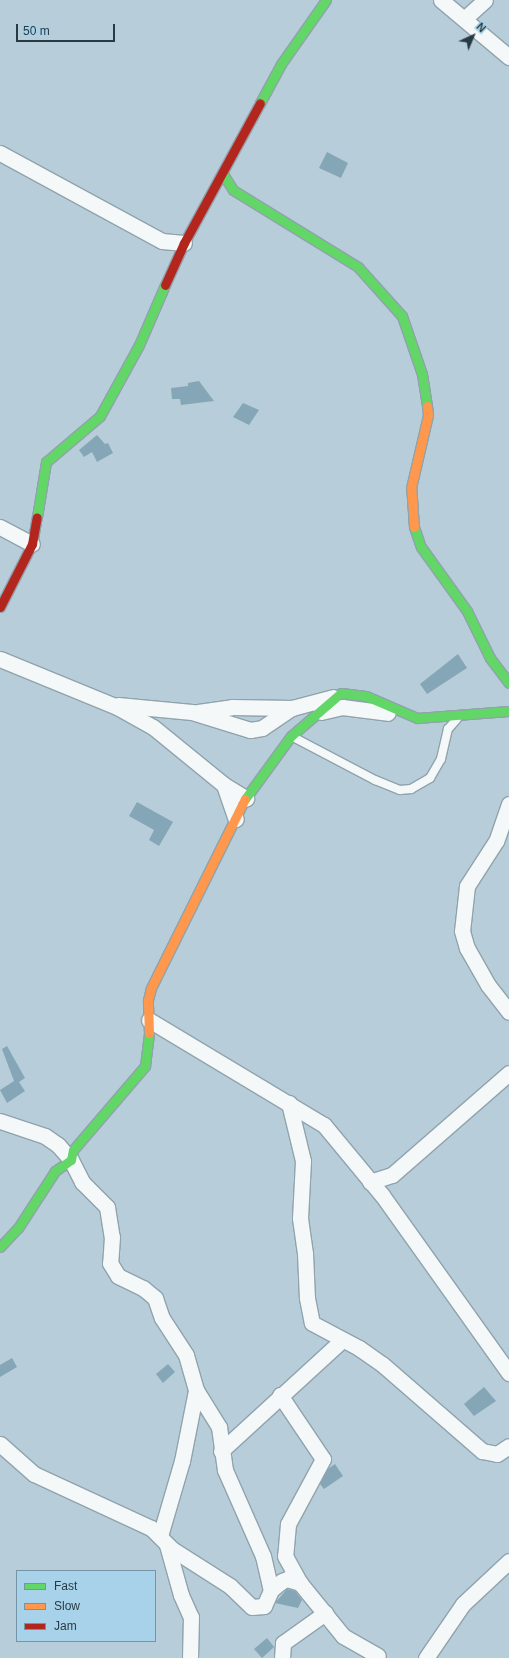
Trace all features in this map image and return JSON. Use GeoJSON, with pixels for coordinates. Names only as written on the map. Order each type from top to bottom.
{"type":"FeatureCollection","features":[{"type":"Feature","properties":{"kind":"street"},"geometry":{"type":"LineString","coordinates":[[0,607],[32,544],[40,514],[46,462],[100,416],[139,345],[184,243],[223,174],[280,64],[326,0]]}},
{"type":"Feature","properties":{"kind":"street"},"geometry":{"type":"LineString","coordinates":[[441,0],[509,57]]}},
{"type":"Feature","properties":{"kind":"street"},"geometry":{"type":"LineString","coordinates":[[464,19],[484,0]]}},
{"type":"Feature","properties":{"kind":"street"},"geometry":{"type":"LineString","coordinates":[[0,153],[162,241],[184,243]]}},
{"type":"Feature","properties":{"kind":"street"},"geometry":{"type":"LineString","coordinates":[[223,174],[233,190],[358,267],[402,316],[422,374],[428,415],[411,488],[414,526],[421,547],[467,611],[490,658],[509,683]]}},
{"type":"Feature","properties":{"kind":"street"},"geometry":{"type":"LineString","coordinates":[[0,528],[32,544]]}},
{"type":"Feature","properties":{"kind":"street"},"geometry":{"type":"LineString","coordinates":[[0,659],[111,704],[153,727],[224,785],[246,798]]}},
{"type":"Feature","properties":{"kind":"street"},"geometry":{"type":"LineString","coordinates":[[192,712],[232,707],[292,708],[351,693],[366,696],[417,718]]}},
{"type":"Feature","properties":{"kind":"street"},"geometry":{"type":"LineString","coordinates":[[0,1248],[18,1228],[55,1171],[71,1160],[73,1150],[145,1066],[150,1044],[149,1020],[151,988],[246,798],[291,736],[320,712],[334,697]]}},
{"type":"Feature","properties":{"kind":"street"},"geometry":{"type":"LineString","coordinates":[[111,704],[192,712],[250,730],[262,728],[292,708]]}},
{"type":"Feature","properties":{"kind":"street"},"geometry":{"type":"LineString","coordinates":[[320,712],[342,707],[417,718],[509,711]]}},
{"type":"Feature","properties":{"kind":"street"},"geometry":{"type":"LineString","coordinates":[[224,785],[236,819]]}},
{"type":"Feature","properties":{"kind":"street"},"geometry":{"type":"LineString","coordinates":[[509,804],[496,841],[467,886],[462,931],[467,948],[488,985],[509,1012]]}},
{"type":"Feature","properties":{"kind":"street"},"geometry":{"type":"LineString","coordinates":[[149,1020],[324,1125],[370,1182],[448,1285],[509,1373]]}},
{"type":"Feature","properties":{"kind":"street"},"geometry":{"type":"LineString","coordinates":[[370,1182],[392,1175],[509,1073]]}},
{"type":"Feature","properties":{"kind":"street"},"geometry":{"type":"LineString","coordinates":[[289,1103],[303,1161],[300,1218],[307,1298],[312,1323],[382,1364],[482,1451],[497,1454],[509,1446]]}},
{"type":"Feature","properties":{"kind":"street"},"geometry":{"type":"LineString","coordinates":[[0,1121],[49,1138],[71,1160],[82,1182],[107,1207],[112,1237],[109,1255],[113,1270],[118,1276],[143,1288],[155,1298],[162,1318],[186,1355],[196,1390],[219,1427],[225,1470],[239,1507],[264,1556],[271,1590],[264,1606],[252,1607],[230,1586],[163,1540],[151,1528],[34,1474],[0,1444]]}},
{"type":"Feature","properties":{"kind":"street"},"geometry":{"type":"LineString","coordinates":[[221,1450],[342,1340]]}},
{"type":"Feature","properties":{"kind":"street"},"geometry":{"type":"LineString","coordinates":[[190,1658],[191,1617],[181,1594],[163,1540],[182,1461],[196,1390]]}},
{"type":"Feature","properties":{"kind":"street"},"geometry":{"type":"LineString","coordinates":[[280,1395],[323,1459],[288,1524],[285,1556],[293,1581]]}},
{"type":"Feature","properties":{"kind":"street"},"geometry":{"type":"LineString","coordinates":[[264,1556],[293,1581],[325,1613],[351,1643],[378,1656]]}},
{"type":"Feature","properties":{"kind":"street"},"geometry":{"type":"LineString","coordinates":[[426,1658],[463,1604],[509,1561]]}},
{"type":"Feature","properties":{"kind":"street"},"geometry":{"type":"LineString","coordinates":[[271,1590],[293,1581]]}},
{"type":"Feature","properties":{"kind":"street"},"geometry":{"type":"LineString","coordinates":[[282,1658],[283,1643],[325,1613]]}},
{"type":"Feature","properties":{"kind":"lane"},"geometry":{"type":"LineString","coordinates":[[291,736],[375,780],[400,790],[411,789],[430,778],[440,759],[448,729],[460,715]]}},
{"type":"Feature","properties":{"kind":"building"},"geometry":{"type":"Polygon","coordinates":[[[327,152],[348,163],[341,178],[319,168],[327,152]]]}},
{"type":"Feature","properties":{"kind":"building"},"geometry":{"type":"Polygon","coordinates":[[[199,381],[214,401],[181,405],[180,399],[172,399],[171,388],[188,386],[188,383],[199,381]]]}},
{"type":"Feature","properties":{"kind":"building"},"geometry":{"type":"Polygon","coordinates":[[[243,403],[259,410],[249,425],[233,417],[243,403]]]}},
{"type":"Feature","properties":{"kind":"building"},"geometry":{"type":"Polygon","coordinates":[[[97,435],[105,444],[108,443],[113,453],[97,462],[92,452],[84,457],[79,450],[97,435]]]}},
{"type":"Feature","properties":{"kind":"building"},"geometry":{"type":"Polygon","coordinates":[[[458,654],[467,668],[427,694],[420,684],[458,654]]]}},
{"type":"Feature","properties":{"kind":"building"},"geometry":{"type":"Polygon","coordinates":[[[137,802],[173,822],[159,846],[149,840],[154,830],[129,816],[137,802]]]}},
{"type":"Feature","properties":{"kind":"building"},"geometry":{"type":"Polygon","coordinates":[[[7,1046],[25,1078],[19,1082],[25,1091],[7,1103],[0,1090],[14,1081],[2,1049],[7,1046]]]}},
{"type":"Feature","properties":{"kind":"building"},"geometry":{"type":"Polygon","coordinates":[[[12,1358],[17,1367],[0,1377],[0,1365],[12,1358]]]}},
{"type":"Feature","properties":{"kind":"building"},"geometry":{"type":"Polygon","coordinates":[[[168,1364],[175,1372],[163,1383],[156,1374],[168,1364]]]}},
{"type":"Feature","properties":{"kind":"building"},"geometry":{"type":"Polygon","coordinates":[[[484,1387],[496,1401],[474,1416],[464,1404],[484,1387]]]}},
{"type":"Feature","properties":{"kind":"building"},"geometry":{"type":"Polygon","coordinates":[[[335,1464],[343,1476],[324,1489],[320,1484],[328,1469],[335,1464]]]}},
{"type":"Feature","properties":{"kind":"building"},"geometry":{"type":"Polygon","coordinates":[[[287,1589],[295,1591],[302,1600],[298,1608],[275,1603],[287,1589]]]}},
{"type":"Feature","properties":{"kind":"building"},"geometry":{"type":"Polygon","coordinates":[[[267,1638],[274,1647],[262,1658],[254,1649],[267,1638]]]}},
{"type":"Feature","properties":{"kind":"traffic: fast"},"geometry":{"type":"LineString","coordinates":[[260,103],[281,64],[326,0]]}},
{"type":"Feature","properties":{"kind":"traffic: fast"},"geometry":{"type":"LineString","coordinates":[[223,174],[233,190],[358,267],[402,316],[422,374],[427,406]]}},
{"type":"Feature","properties":{"kind":"traffic: fast"},"geometry":{"type":"LineString","coordinates":[[37,517],[46,462],[100,416],[139,345],[165,285]]}},
{"type":"Feature","properties":{"kind":"traffic: fast"},"geometry":{"type":"LineString","coordinates":[[414,527],[421,547],[467,611],[490,658],[509,683]]}},
{"type":"Feature","properties":{"kind":"traffic: fast"},"geometry":{"type":"LineString","coordinates":[[245,799],[291,736],[341,693],[366,696],[417,718],[509,711]]}},
{"type":"Feature","properties":{"kind":"traffic: fast"},"geometry":{"type":"LineString","coordinates":[[0,1247],[18,1228],[55,1171],[71,1160],[73,1150],[145,1066],[149,1033]]}},
{"type":"Feature","properties":{"kind":"traffic: slow"},"geometry":{"type":"LineString","coordinates":[[414,527],[411,488],[428,415],[427,406]]}},
{"type":"Feature","properties":{"kind":"traffic: slow"},"geometry":{"type":"LineString","coordinates":[[149,1033],[148,1000],[151,988],[245,799]]}},
{"type":"Feature","properties":{"kind":"traffic: jam"},"geometry":{"type":"LineString","coordinates":[[165,285],[184,243],[260,103]]}},
{"type":"Feature","properties":{"kind":"traffic: jam"},"geometry":{"type":"LineString","coordinates":[[0,607],[32,544],[37,517]]}}]}
